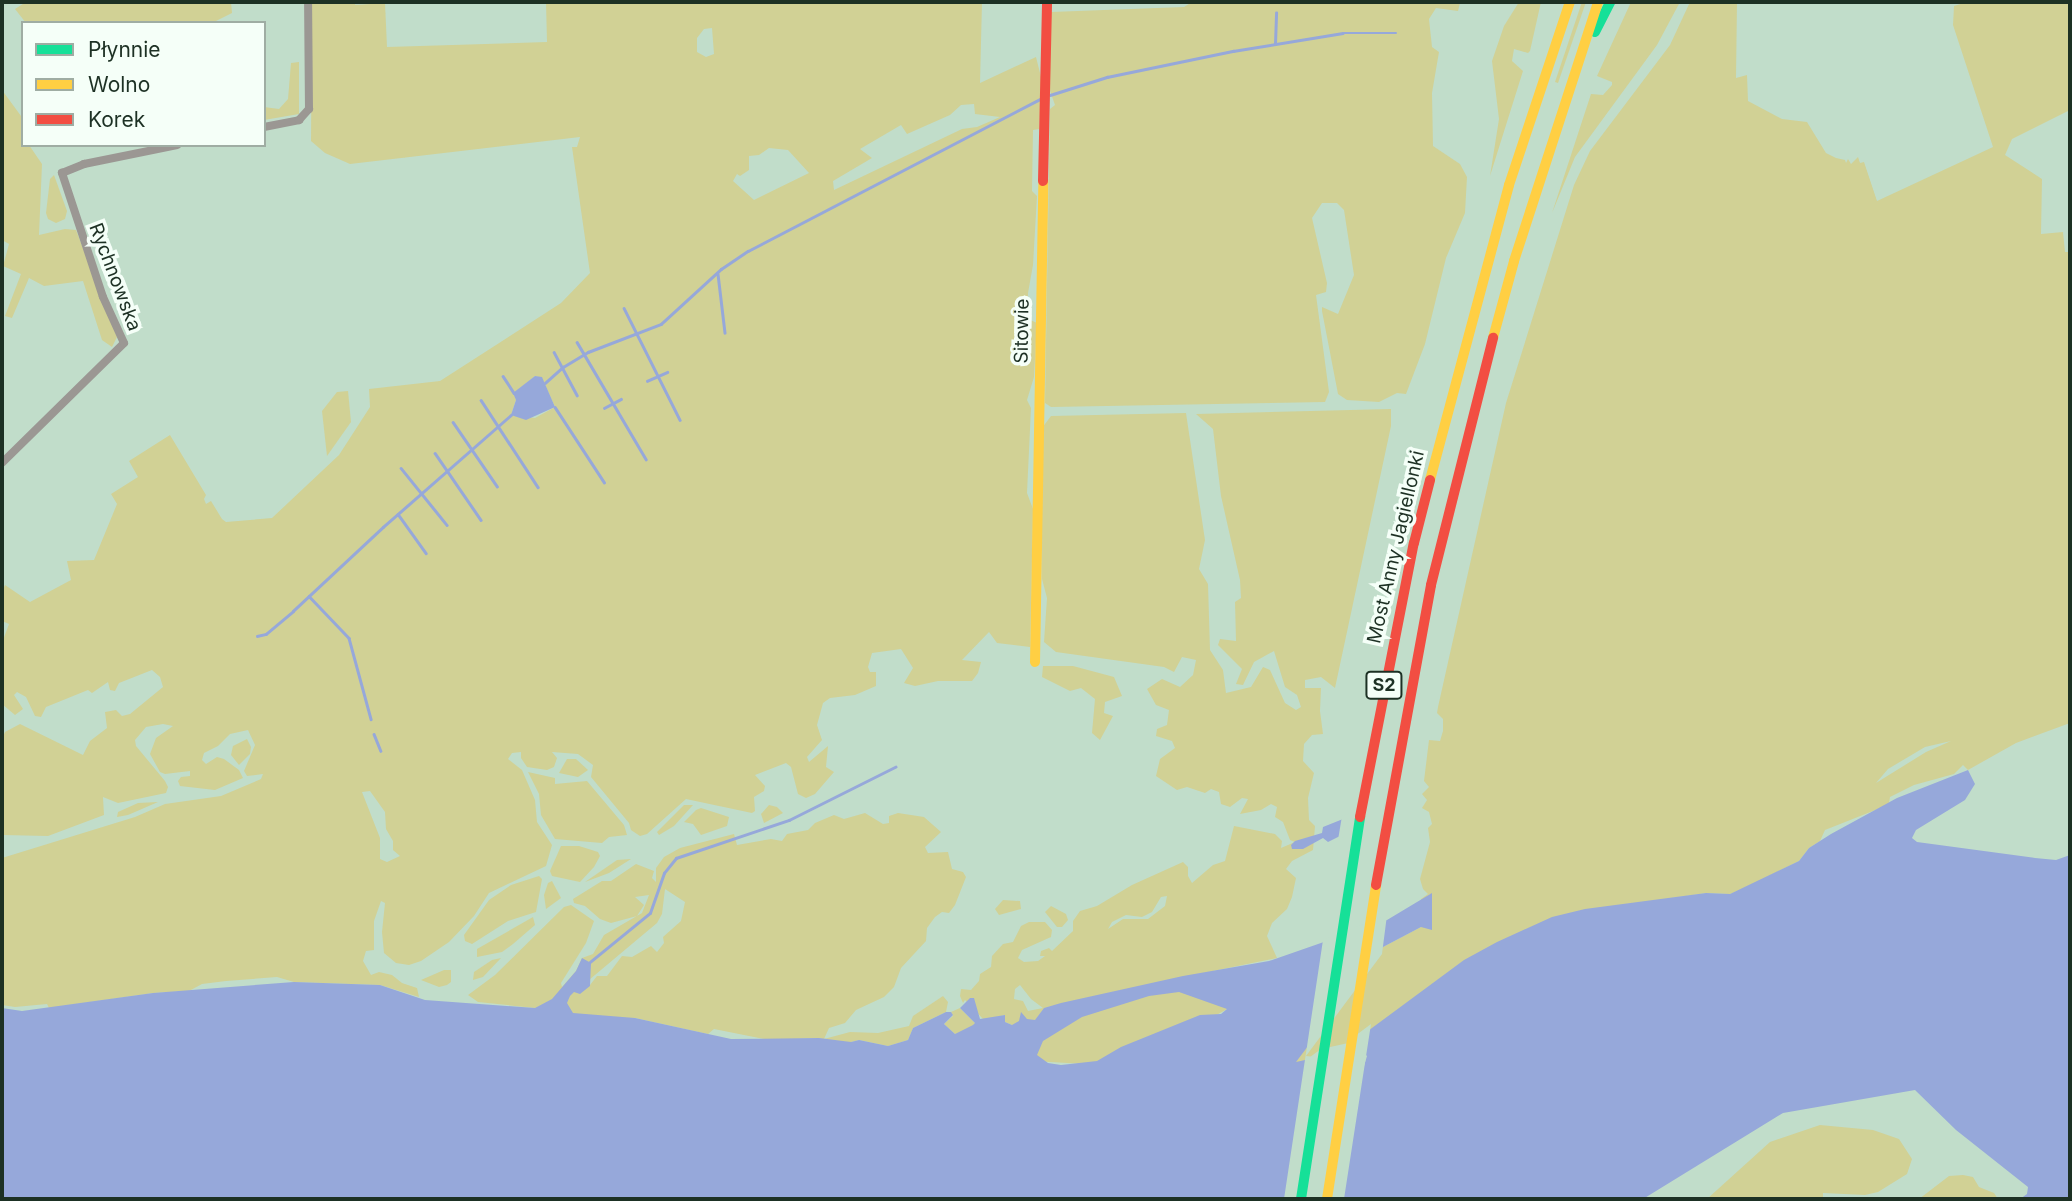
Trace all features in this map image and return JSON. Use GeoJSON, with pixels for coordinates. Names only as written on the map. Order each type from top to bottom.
{"type":"FeatureCollection","features":[{"type":"Feature","properties":{"kind":"main road","name":"Sitowie"},"geometry":{"type":"LineString","coordinates":[[1035,662],[1037,413],[1047,2]]}},
{"type":"Feature","properties":{"kind":"main road","name":"Most Anny Jagiellonki"},"geometry":{"type":"LineString","coordinates":[[1301,1199],[1355,845],[1400,607],[1463,347],[1544,78],[1570,2]]}},
{"type":"Feature","properties":{"kind":"main road","name":"S2"},"geometry":{"type":"LineString","coordinates":[[1327,1199],[1380,852],[1422,625],[1484,369],[1569,87],[1598,2]]}},
{"type":"Feature","properties":{"kind":"main road"},"geometry":{"type":"LineString","coordinates":[[1569,87],[1610,2]]}},
{"type":"Feature","properties":{"kind":"street"},"geometry":{"type":"LineString","coordinates":[[266,128],[299,120],[309,110],[308,2]]}},
{"type":"Feature","properties":{"kind":"street","name":"Rychnowska"},"geometry":{"type":"LineString","coordinates":[[2,463],[124,343],[103,296],[61,177],[62,173],[84,164],[167,147]]}},
{"type":"Feature","properties":{"kind":"green space"},"geometry":{"type":"Polygon","coordinates":[[[26,2],[231,2],[232,13],[216,21],[24,21],[15,9],[26,2]]]}},
{"type":"Feature","properties":{"kind":"green space"},"geometry":{"type":"Polygon","coordinates":[[[312,2],[355,2],[355,5],[385,3],[387,47],[547,42],[546,2],[982,2],[980,83],[1036,57],[1042,81],[1039,129],[1033,130],[1032,191],[1037,196],[1033,265],[1028,293],[1028,319],[1037,323],[1034,377],[1027,400],[1031,408],[1027,493],[1033,509],[1030,647],[997,643],[989,632],[962,660],[981,662],[972,681],[938,681],[915,686],[904,683],[913,668],[901,649],[872,653],[868,667],[870,672],[876,672],[876,686],[855,695],[830,698],[823,703],[817,725],[822,740],[807,757],[809,762],[828,746],[826,767],[834,772],[815,794],[806,798],[798,794],[791,767],[786,763],[755,775],[765,786],[764,791],[754,797],[755,811],[752,813],[686,799],[647,834],[640,836],[631,830],[629,823],[591,777],[593,765],[578,754],[552,752],[557,758],[554,767],[547,770],[527,767],[521,758],[521,752],[512,753],[508,759],[522,770],[535,800],[537,822],[552,845],[546,866],[489,893],[474,916],[449,942],[421,961],[409,965],[396,963],[384,953],[382,932],[385,903],[381,901],[374,921],[374,950],[366,951],[363,961],[371,975],[379,972],[392,975],[402,983],[417,988],[419,997],[380,985],[294,982],[277,977],[202,984],[189,991],[153,993],[49,1008],[47,1004],[15,1007],[2,1005],[2,858],[135,817],[165,804],[221,796],[261,779],[263,774],[247,776],[244,771],[255,745],[248,730],[230,734],[218,746],[204,753],[202,760],[206,764],[217,757],[224,759],[239,770],[243,778],[215,790],[180,786],[178,781],[181,777],[190,776],[190,771],[165,774],[160,772],[150,754],[156,738],[173,726],[163,724],[146,727],[135,740],[136,746],[165,781],[168,787],[166,793],[118,803],[103,797],[104,815],[48,836],[2,835],[2,739],[5,732],[20,724],[83,755],[90,741],[107,728],[105,712],[116,710],[122,716],[130,714],[163,687],[160,677],[152,670],[119,683],[115,691],[110,690],[108,682],[92,693],[88,690],[46,707],[41,717],[35,716],[26,697],[17,692],[14,695],[23,709],[15,715],[2,704],[2,643],[9,624],[2,621],[2,593],[5,585],[30,602],[71,580],[67,561],[94,560],[117,504],[111,494],[138,477],[129,461],[170,435],[206,495],[206,504],[211,501],[222,519],[226,522],[272,518],[339,455],[370,407],[369,389],[440,381],[561,303],[590,273],[572,147],[577,147],[580,137],[350,164],[325,153],[311,141],[312,2]],[[712,28],[704,29],[697,38],[697,52],[706,57],[714,54],[712,28]],[[974,104],[961,105],[950,115],[907,134],[901,125],[860,149],[872,158],[833,181],[834,190],[962,129],[977,127],[1000,117],[975,114],[974,104]],[[769,148],[759,155],[749,156],[749,170],[740,176],[737,174],[733,181],[754,200],[809,173],[788,150],[769,148]],[[535,376],[514,393],[516,400],[511,415],[535,418],[555,407],[542,378],[535,376]],[[370,791],[362,792],[380,838],[380,859],[387,862],[400,856],[393,850],[393,841],[386,829],[385,812],[370,791]]]}},
{"type":"Feature","properties":{"kind":"green space"},"geometry":{"type":"Polygon","coordinates":[[[1192,2],[1470,2],[1460,3],[1458,11],[1436,8],[1429,19],[1432,47],[1439,52],[1432,93],[1433,146],[1460,164],[1467,177],[1465,213],[1446,258],[1425,344],[1406,394],[1397,393],[1379,402],[1347,400],[1338,394],[1322,307],[1338,314],[1354,275],[1344,210],[1337,203],[1322,203],[1312,218],[1327,283],[1326,292],[1316,295],[1329,392],[1325,402],[1051,407],[1045,403],[1050,109],[1055,105],[1049,88],[1051,12],[1184,7],[1192,2]]]}},
{"type":"Feature","properties":{"kind":"green space"},"geometry":{"type":"Polygon","coordinates":[[[1519,2],[1541,2],[1530,51],[1528,53],[1514,49],[1512,61],[1523,71],[1490,176],[1499,119],[1492,61],[1504,26],[1519,2]]]}},
{"type":"Feature","properties":{"kind":"green space"},"geometry":{"type":"Polygon","coordinates":[[[1582,2],[1586,2],[1558,83],[1555,82],[1582,2]]]}},
{"type":"Feature","properties":{"kind":"green space"},"geometry":{"type":"Polygon","coordinates":[[[1631,2],[1680,2],[1657,45],[1575,157],[1552,213],[1591,94],[1603,95],[1612,85],[1612,82],[1597,76],[1631,2]]]}},
{"type":"Feature","properties":{"kind":"green space"},"geometry":{"type":"Polygon","coordinates":[[[1690,2],[1737,2],[1736,78],[1747,75],[1748,101],[1782,119],[1807,122],[1826,153],[1845,160],[1846,163],[1848,159],[1851,164],[1858,157],[1860,163],[1864,162],[1877,201],[1993,147],[1953,25],[1954,6],[1967,2],[2070,2],[2070,110],[2012,139],[2005,155],[2042,179],[2041,234],[2063,232],[2065,252],[2070,252],[2070,723],[2016,743],[1968,770],[1963,765],[1954,774],[1914,785],[1890,797],[1889,803],[1883,807],[1825,830],[1820,841],[1809,848],[1799,861],[1747,887],[1730,894],[1706,893],[1613,907],[1353,1042],[1321,1049],[1306,1060],[1249,1087],[1383,947],[1421,927],[1421,899],[1428,894],[1420,879],[1430,842],[1428,828],[1432,824],[1429,812],[1422,808],[1427,800],[1422,794],[1429,787],[1424,781],[1429,740],[1440,741],[1443,731],[1443,719],[1437,713],[1438,707],[1506,403],[1574,185],[1590,151],[1670,45],[1690,2]],[[1951,741],[1925,747],[1888,769],[1876,783],[1926,752],[1951,741]]]}},
{"type":"Feature","properties":{"kind":"green space"},"geometry":{"type":"Polygon","coordinates":[[[299,62],[299,114],[266,120],[266,107],[279,109],[288,99],[291,63],[299,62]]]}},
{"type":"Feature","properties":{"kind":"green space"},"geometry":{"type":"Polygon","coordinates":[[[2,90],[21,116],[21,147],[30,147],[42,164],[39,235],[65,229],[76,230],[117,337],[112,347],[102,340],[83,281],[44,286],[29,278],[12,318],[5,316],[21,274],[3,266],[9,244],[2,240],[2,90]]]}},
{"type":"Feature","properties":{"kind":"green space"},"geometry":{"type":"Polygon","coordinates":[[[54,175],[67,211],[65,219],[56,223],[48,219],[46,213],[50,179],[54,175]]]}},
{"type":"Feature","properties":{"kind":"green space"},"geometry":{"type":"Polygon","coordinates":[[[348,391],[351,422],[327,456],[322,411],[337,392],[348,391]]]}},
{"type":"Feature","properties":{"kind":"green space"},"geometry":{"type":"Polygon","coordinates":[[[1391,409],[1391,426],[1335,688],[1321,677],[1305,680],[1305,688],[1321,688],[1323,734],[1312,735],[1304,744],[1303,761],[1314,773],[1308,798],[1309,820],[1315,826],[1313,850],[1292,861],[1286,869],[1296,878],[1292,897],[1287,909],[1272,923],[1267,936],[1277,958],[1213,971],[1248,998],[1121,1066],[1032,1061],[1012,1025],[1005,1022],[1005,1015],[984,1020],[965,1000],[963,1003],[960,996],[961,989],[971,990],[979,981],[980,974],[991,967],[992,956],[1003,944],[1013,942],[1021,926],[1029,922],[1045,922],[1052,930],[1051,937],[1022,950],[1018,958],[1024,962],[1038,961],[1045,956],[1040,956],[1041,951],[1049,948],[1052,951],[1073,931],[1073,921],[1080,911],[1097,906],[1132,885],[1183,862],[1188,867],[1188,876],[1192,883],[1213,865],[1225,861],[1234,826],[1275,834],[1282,841],[1281,848],[1295,842],[1290,840],[1283,822],[1275,817],[1277,807],[1271,804],[1261,810],[1240,814],[1248,799],[1242,798],[1230,807],[1221,804],[1219,792],[1211,789],[1205,793],[1187,787],[1177,790],[1156,776],[1160,759],[1175,748],[1172,741],[1156,736],[1157,729],[1167,725],[1169,710],[1156,705],[1147,689],[1162,679],[1180,687],[1193,675],[1196,660],[1182,657],[1174,672],[1164,667],[1056,652],[1044,642],[1047,598],[1042,579],[1042,428],[1051,416],[1186,413],[1205,540],[1199,569],[1208,584],[1210,650],[1223,670],[1226,693],[1251,687],[1263,667],[1270,670],[1285,703],[1296,710],[1301,707],[1297,695],[1285,687],[1274,651],[1254,662],[1243,685],[1236,684],[1242,669],[1218,645],[1220,639],[1236,641],[1235,602],[1241,598],[1240,580],[1221,496],[1213,429],[1196,414],[1391,409]],[[1167,896],[1161,897],[1152,912],[1142,917],[1126,915],[1112,922],[1108,929],[1123,919],[1148,919],[1165,906],[1167,896]],[[1020,985],[1015,989],[1014,999],[1023,1001],[1028,1011],[1043,1008],[1031,999],[1020,985]]]}},
{"type":"Feature","properties":{"kind":"green space"},"geometry":{"type":"Polygon","coordinates":[[[1043,666],[1073,666],[1114,677],[1122,696],[1105,702],[1104,713],[1113,716],[1100,740],[1092,733],[1095,699],[1081,688],[1070,691],[1042,677],[1043,666]]]}},
{"type":"Feature","properties":{"kind":"green space"},"geometry":{"type":"Polygon","coordinates":[[[247,739],[251,747],[250,754],[239,765],[231,755],[233,746],[247,739]]]}},
{"type":"Feature","properties":{"kind":"green space"},"geometry":{"type":"Polygon","coordinates":[[[567,759],[576,759],[588,770],[578,777],[559,773],[567,759]]]}},
{"type":"Feature","properties":{"kind":"green space"},"geometry":{"type":"Polygon","coordinates":[[[528,772],[555,778],[555,784],[587,781],[624,825],[627,835],[609,837],[602,843],[555,839],[541,815],[539,794],[528,772]]]}},
{"type":"Feature","properties":{"kind":"green space"},"geometry":{"type":"Polygon","coordinates":[[[158,802],[117,817],[118,812],[138,803],[158,802]]]}},
{"type":"Feature","properties":{"kind":"green space"},"geometry":{"type":"Polygon","coordinates":[[[684,805],[693,805],[674,826],[659,835],[657,832],[684,805]]]}},
{"type":"Feature","properties":{"kind":"green space"},"geometry":{"type":"Polygon","coordinates":[[[769,805],[777,807],[783,813],[764,823],[761,814],[769,805]]]}},
{"type":"Feature","properties":{"kind":"green space"},"geometry":{"type":"Polygon","coordinates":[[[701,808],[729,817],[727,826],[701,835],[693,824],[684,822],[701,808]]]}},
{"type":"Feature","properties":{"kind":"green space"},"geometry":{"type":"Polygon","coordinates":[[[865,813],[883,824],[889,823],[889,816],[898,813],[924,817],[941,832],[925,847],[928,853],[948,852],[952,869],[963,872],[966,877],[955,905],[949,913],[942,912],[935,917],[927,928],[926,941],[901,968],[894,987],[884,997],[856,1010],[845,1023],[829,1028],[824,1039],[850,1032],[878,1033],[909,1026],[913,1016],[943,996],[948,1002],[946,1012],[913,1028],[908,1040],[888,1046],[859,1040],[769,1040],[714,1029],[708,1034],[635,1018],[570,1018],[535,1008],[478,1002],[468,995],[495,975],[564,907],[571,905],[594,921],[586,943],[561,983],[562,987],[576,971],[582,958],[593,954],[604,935],[637,916],[611,923],[600,919],[585,906],[574,903],[573,899],[602,881],[611,881],[636,864],[654,871],[652,878],[656,882],[656,868],[664,857],[680,848],[734,834],[737,845],[771,839],[782,841],[787,834],[808,830],[815,823],[834,815],[844,819],[865,813]],[[665,889],[662,914],[657,923],[589,980],[590,985],[597,976],[607,976],[622,956],[632,957],[651,946],[657,952],[664,943],[663,937],[681,921],[685,902],[665,889]],[[649,895],[635,897],[644,905],[637,916],[642,913],[649,895]]]}},
{"type":"Feature","properties":{"kind":"green space"},"geometry":{"type":"Polygon","coordinates":[[[561,846],[579,846],[598,852],[600,856],[594,867],[580,882],[552,876],[550,871],[561,846]]]}},
{"type":"Feature","properties":{"kind":"green space"},"geometry":{"type":"Polygon","coordinates":[[[631,859],[609,873],[585,882],[617,860],[631,859]]]}},
{"type":"Feature","properties":{"kind":"green space"},"geometry":{"type":"Polygon","coordinates":[[[539,876],[542,879],[536,912],[508,921],[472,944],[465,941],[464,935],[489,900],[511,885],[539,876]]]}},
{"type":"Feature","properties":{"kind":"green space"},"geometry":{"type":"Polygon","coordinates":[[[552,881],[561,898],[546,909],[544,895],[548,883],[552,881]]]}},
{"type":"Feature","properties":{"kind":"green space"},"geometry":{"type":"Polygon","coordinates":[[[1003,900],[1020,901],[1021,909],[999,915],[995,909],[1003,900]]]}},
{"type":"Feature","properties":{"kind":"green space"},"geometry":{"type":"Polygon","coordinates":[[[1051,906],[1066,914],[1068,920],[1062,927],[1057,927],[1045,912],[1051,906]]]}},
{"type":"Feature","properties":{"kind":"green space"},"geometry":{"type":"Polygon","coordinates":[[[533,917],[535,925],[502,952],[477,957],[477,949],[533,917]]]}},
{"type":"Feature","properties":{"kind":"green space"},"geometry":{"type":"Polygon","coordinates":[[[501,958],[483,977],[473,980],[474,972],[492,960],[501,958]]]}},
{"type":"Feature","properties":{"kind":"green space"},"geometry":{"type":"Polygon","coordinates":[[[444,970],[451,970],[451,982],[447,985],[439,987],[421,980],[444,970]]]}},
{"type":"Feature","properties":{"kind":"green space"},"geometry":{"type":"Polygon","coordinates":[[[960,1008],[975,1023],[975,1029],[955,1034],[944,1024],[953,1016],[951,1012],[960,1008]]]}},
{"type":"Feature","properties":{"kind":"green space"},"geometry":{"type":"Polygon","coordinates":[[[1820,1125],[1873,1130],[1899,1139],[1912,1159],[1907,1174],[1878,1192],[1865,1195],[1823,1193],[1823,1199],[1707,1199],[1770,1142],[1820,1125]]]}},
{"type":"Feature","properties":{"kind":"green space"},"geometry":{"type":"Polygon","coordinates":[[[1949,1176],[1973,1177],[1979,1187],[1994,1193],[1998,1199],[1919,1199],[1949,1176]]]}},
{"type":"Feature","properties":{"kind":"water"},"geometry":{"type":"Polygon","coordinates":[[[535,376],[542,377],[555,407],[526,420],[511,415],[516,400],[513,393],[535,376]]]}},
{"type":"Feature","properties":{"kind":"water"},"geometry":{"type":"Polygon","coordinates":[[[1968,770],[1975,784],[1965,800],[1916,830],[1912,838],[1917,842],[2035,858],[2056,860],[2070,855],[2070,1199],[2020,1199],[2027,1194],[2028,1187],[1956,1130],[1915,1090],[1783,1113],[1643,1199],[2,1199],[2,1008],[22,1011],[153,993],[294,982],[380,985],[425,1000],[535,1008],[552,999],[576,971],[582,958],[591,963],[590,986],[580,994],[574,992],[570,996],[567,1003],[573,1013],[635,1018],[731,1039],[819,1038],[851,1042],[859,1040],[888,1046],[908,1040],[913,1028],[946,1012],[953,1015],[944,1024],[955,1034],[973,1025],[975,1023],[960,1008],[970,998],[974,998],[980,1019],[1005,1015],[1005,1022],[1012,1025],[1019,1021],[1021,1012],[1027,1019],[1035,1020],[1044,1008],[1061,1003],[1183,976],[1269,961],[1387,920],[1432,893],[1432,930],[1421,927],[1383,947],[1296,1062],[1305,1060],[1364,1066],[1367,1056],[1353,1042],[1464,960],[1497,942],[1552,917],[1585,909],[1706,893],[1730,894],[1799,861],[1809,848],[1897,798],[1968,770]],[[1179,992],[1149,996],[1082,1017],[1043,1041],[1037,1055],[1048,1063],[1061,1065],[1097,1061],[1121,1047],[1200,1015],[1221,1014],[1227,1009],[1179,992]]]}},
{"type":"Feature","properties":{"kind":"water"},"geometry":{"type":"Polygon","coordinates":[[[1353,815],[1352,830],[1328,842],[1323,838],[1303,849],[1292,849],[1291,845],[1295,841],[1322,833],[1323,827],[1353,815]]]}},
{"type":"Feature","properties":{"kind":"pier"},"geometry":{"type":"Polygon","coordinates":[[[1354,812],[1353,833],[1338,840],[1342,816],[1354,812]]]}},
{"type":"Feature","properties":{"kind":"pier"},"geometry":{"type":"Polygon","coordinates":[[[1387,915],[1382,954],[1306,1056],[1362,1062],[1363,1057],[1350,1044],[1351,1039],[1371,1024],[1344,1199],[1284,1199],[1323,940],[1387,915]]]}},
{"type":"Feature","properties":{"kind":"waterway"},"geometry":{"type":"LineString","coordinates":[[1275,44],[1276,13]]}},
{"type":"Feature","properties":{"kind":"waterway"},"geometry":{"type":"LineString","coordinates":[[1050,95],[1107,77],[1233,51],[1343,33],[1396,33]]}},
{"type":"Feature","properties":{"kind":"waterway"},"geometry":{"type":"LineString","coordinates":[[545,383],[563,367],[588,352],[661,324],[721,269],[748,251],[1040,99]]}},
{"type":"Feature","properties":{"kind":"waterway"},"geometry":{"type":"LineString","coordinates":[[718,274],[725,333]]}},
{"type":"Feature","properties":{"kind":"waterway"},"geometry":{"type":"LineString","coordinates":[[624,308],[680,420]]}},
{"type":"Feature","properties":{"kind":"waterway"},"geometry":{"type":"LineString","coordinates":[[577,342],[646,459]]}},
{"type":"Feature","properties":{"kind":"waterway"},"geometry":{"type":"LineString","coordinates":[[554,352],[577,395]]}},
{"type":"Feature","properties":{"kind":"waterway"},"geometry":{"type":"LineString","coordinates":[[647,381],[667,372]]}},
{"type":"Feature","properties":{"kind":"waterway"},"geometry":{"type":"LineString","coordinates":[[503,376],[514,393]]}},
{"type":"Feature","properties":{"kind":"waterway"},"geometry":{"type":"LineString","coordinates":[[604,408],[621,399]]}},
{"type":"Feature","properties":{"kind":"waterway"},"geometry":{"type":"LineString","coordinates":[[481,400],[538,487]]}},
{"type":"Feature","properties":{"kind":"waterway"},"geometry":{"type":"LineString","coordinates":[[555,407],[604,482]]}},
{"type":"Feature","properties":{"kind":"waterway"},"geometry":{"type":"LineString","coordinates":[[257,636],[266,634],[293,611],[383,527],[511,415]]}},
{"type":"Feature","properties":{"kind":"waterway"},"geometry":{"type":"LineString","coordinates":[[453,422],[497,486]]}},
{"type":"Feature","properties":{"kind":"waterway"},"geometry":{"type":"LineString","coordinates":[[435,453],[481,520]]}},
{"type":"Feature","properties":{"kind":"waterway"},"geometry":{"type":"LineString","coordinates":[[401,468],[447,525]]}},
{"type":"Feature","properties":{"kind":"waterway"},"geometry":{"type":"LineString","coordinates":[[398,514],[426,553]]}},
{"type":"Feature","properties":{"kind":"waterway"},"geometry":{"type":"LineString","coordinates":[[309,596],[349,638],[371,719]]}},
{"type":"Feature","properties":{"kind":"waterway"},"geometry":{"type":"LineString","coordinates":[[374,734],[381,751]]}},
{"type":"Feature","properties":{"kind":"waterway"},"geometry":{"type":"LineString","coordinates":[[590,962],[650,913],[664,873],[676,858],[789,820],[895,767]]}},
{"type":"Feature","properties":{"kind":"traffic: fast"},"geometry":{"type":"LineString","coordinates":[[1595,32],[1610,2]]}},
{"type":"Feature","properties":{"kind":"traffic: fast"},"geometry":{"type":"LineString","coordinates":[[1301,1199],[1360,817]]}},
{"type":"Feature","properties":{"kind":"traffic: slow"},"geometry":{"type":"LineString","coordinates":[[1430,480],[1509,185],[1570,2]]}},
{"type":"Feature","properties":{"kind":"traffic: slow"},"geometry":{"type":"LineString","coordinates":[[1493,338],[1514,261],[1598,2]]}},
{"type":"Feature","properties":{"kind":"traffic: slow"},"geometry":{"type":"LineString","coordinates":[[1035,662],[1043,181]]}},
{"type":"Feature","properties":{"kind":"traffic: slow"},"geometry":{"type":"LineString","coordinates":[[1327,1199],[1376,885]]}},
{"type":"Feature","properties":{"kind":"traffic: jam"},"geometry":{"type":"LineString","coordinates":[[1043,181],[1047,2]]}},
{"type":"Feature","properties":{"kind":"traffic: jam"},"geometry":{"type":"LineString","coordinates":[[1376,885],[1431,585],[1493,338]]}},
{"type":"Feature","properties":{"kind":"traffic: jam"},"geometry":{"type":"LineString","coordinates":[[1360,817],[1414,543],[1430,480]]}}]}
